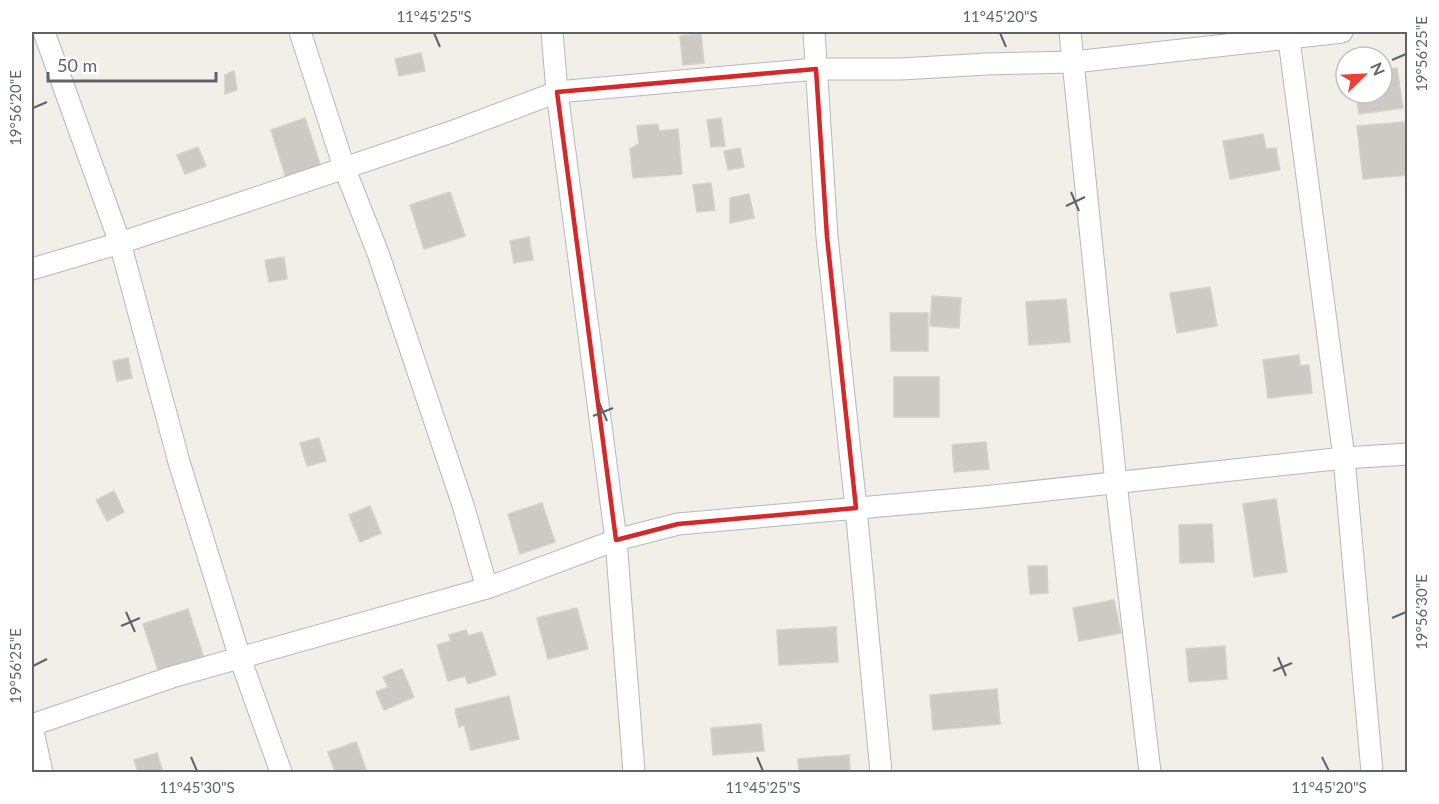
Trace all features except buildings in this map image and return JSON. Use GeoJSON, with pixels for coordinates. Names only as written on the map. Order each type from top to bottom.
{"type":"FeatureCollection","features":[{"type":"Feature","properties":{"kind":"street"},"geometry":{"type":"LineString","coordinates":[[44,32],[120,243],[179,462],[240,658],[281,772]]}},
{"type":"Feature","properties":{"kind":"street"},"geometry":{"type":"LineString","coordinates":[[300,32],[344,167],[382,264],[463,505],[486,588]]}},
{"type":"Feature","properties":{"kind":"street"},"geometry":{"type":"LineString","coordinates":[[552,32],[557,92],[616,540],[633,772]]}},
{"type":"Feature","properties":{"kind":"street"},"geometry":{"type":"LineString","coordinates":[[814,32],[827,237],[881,772]]}},
{"type":"Feature","properties":{"kind":"street"},"geometry":{"type":"LineString","coordinates":[[1070,32],[1116,483],[1150,772]]}},
{"type":"Feature","properties":{"kind":"street"},"geometry":{"type":"LineString","coordinates":[[32,269],[120,243],[451,132],[557,92],[816,69],[901,69],[1074,62],[1289,35],[1342,32]]}},
{"type":"Feature","properties":{"kind":"street"},"geometry":{"type":"LineString","coordinates":[[1289,35],[1344,458],[1372,772]]}},
{"type":"Feature","properties":{"kind":"street"},"geometry":{"type":"LineString","coordinates":[[42,772],[32,726],[172,677],[486,588],[616,540],[678,524],[1116,483],[1344,458],[1407,454]]}},
{"type":"Feature","properties":{"kind":"highlighted area"},"geometry":{"type":"Polygon","coordinates":[[[816,69],[827,237],[856,508],[678,524],[616,540],[557,92],[816,69]]]}}]}
